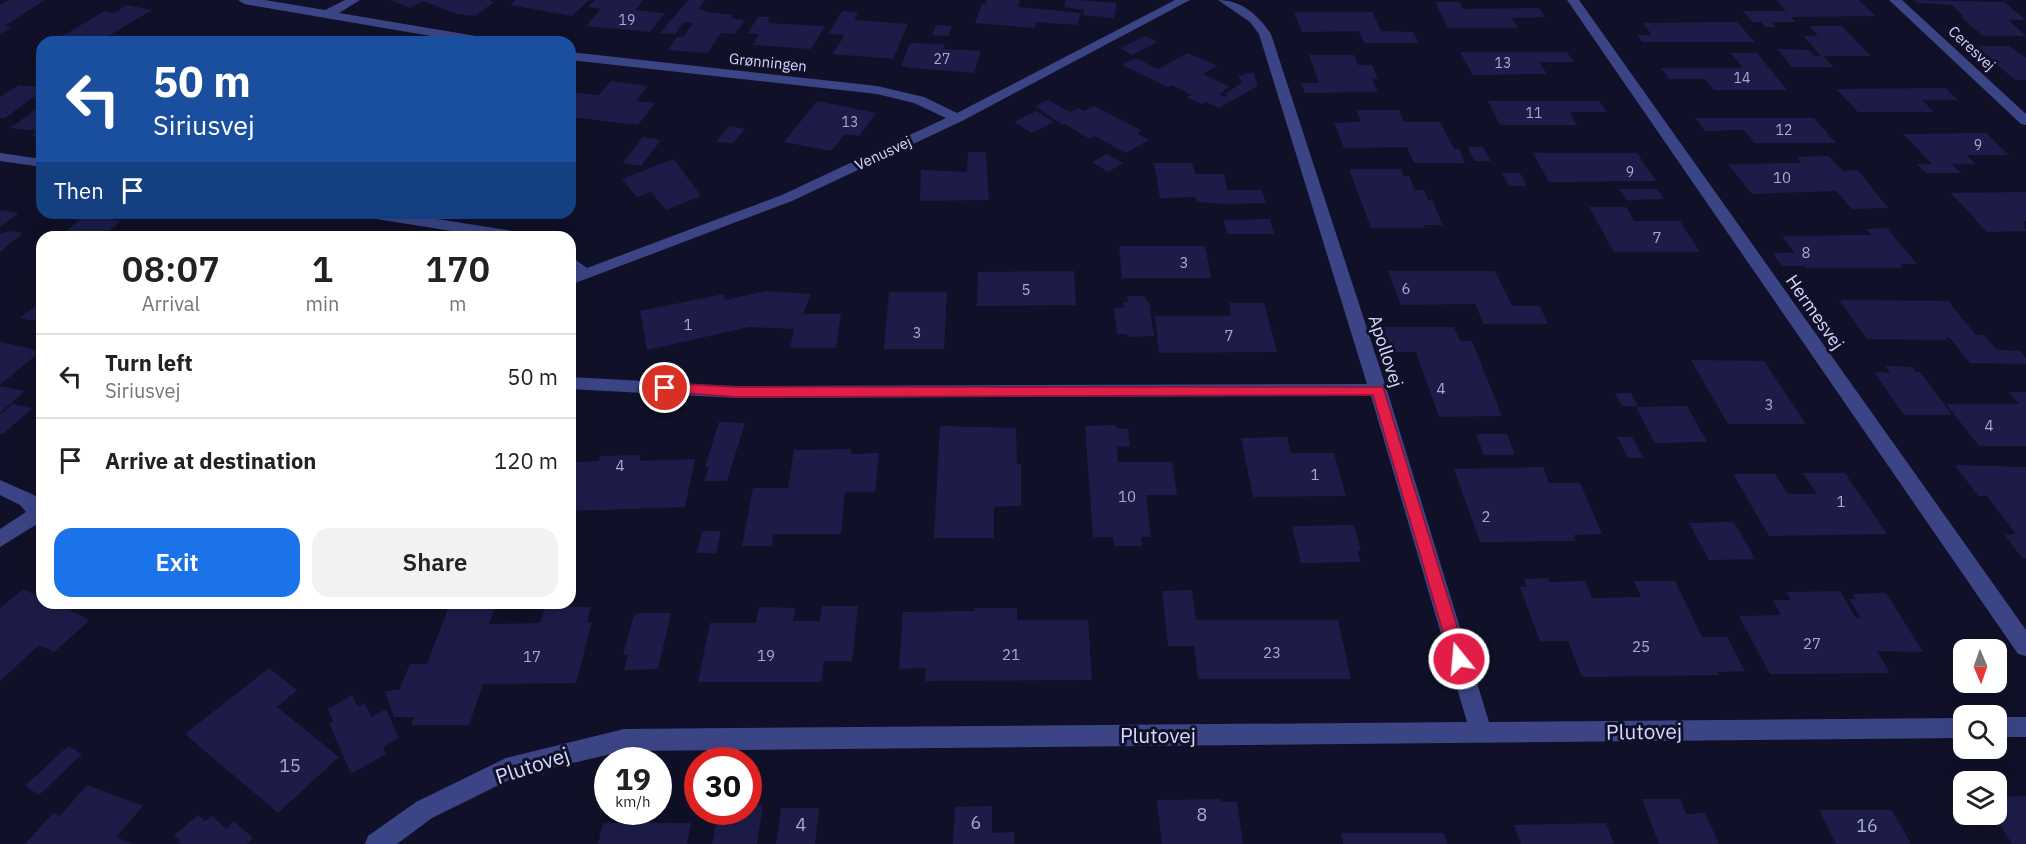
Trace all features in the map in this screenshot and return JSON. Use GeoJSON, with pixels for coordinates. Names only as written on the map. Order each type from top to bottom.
{"type":"FeatureCollection","features":[{"type":"Feature","properties":{"kind":"street"},"geometry":{"type":"LineString","coordinates":[[244,0],[454,36]]}},
{"type":"Feature","properties":{"kind":"street"},"geometry":{"type":"LineString","coordinates":[[327,14],[354,0]]}},
{"type":"Feature","properties":{"kind":"street","name":"Venusvej"},"geometry":{"type":"LineString","coordinates":[[577,277],[787,198],[957,118],[1185,0]]}},
{"type":"Feature","properties":{"kind":"street","name":"Apollovej"},"geometry":{"type":"LineString","coordinates":[[1224,0],[1254,19],[1265,34],[1378,390],[1481,733]]}},
{"type":"Feature","properties":{"kind":"street","name":"Hermesvej"},"geometry":{"type":"LineString","coordinates":[[1573,0],[2026,647]]}},
{"type":"Feature","properties":{"kind":"street","name":"Ceresvej"},"geometry":{"type":"LineString","coordinates":[[1895,0],[2026,121]]}},
{"type":"Feature","properties":{"kind":"street","name":"Grønningen"},"geometry":{"type":"LineString","coordinates":[[576,57],[877,90],[919,100],[957,118]]}},
{"type":"Feature","properties":{"kind":"street"},"geometry":{"type":"LineString","coordinates":[[0,157],[36,162]]}},
{"type":"Feature","properties":{"kind":"street"},"geometry":{"type":"LineString","coordinates":[[406,219],[482,231]]}},
{"type":"Feature","properties":{"kind":"street"},"geometry":{"type":"LineString","coordinates":[[576,383],[736,392],[1378,390]]}},
{"type":"Feature","properties":{"kind":"street"},"geometry":{"type":"LineString","coordinates":[[0,487],[27,500],[36,508]]}},
{"type":"Feature","properties":{"kind":"street"},"geometry":{"type":"LineString","coordinates":[[0,539],[36,515]]}},
{"type":"Feature","properties":{"kind":"street"},"geometry":{"type":"LineString","coordinates":[[2007,727],[2026,727]]}},
{"type":"Feature","properties":{"kind":"street","name":"Plutovej"},"geometry":{"type":"LineString","coordinates":[[377,844],[424,810],[514,766],[624,740],[1953,728]]}},
{"type":"Feature","properties":{"kind":"building"},"geometry":{"type":"Polygon","coordinates":[[[9,0],[45,0],[4,26],[12,27],[0,34],[0,5],[9,0]]]}},
{"type":"Feature","properties":{"kind":"building"},"geometry":{"type":"Polygon","coordinates":[[[391,0],[489,0],[494,2],[475,16],[457,14],[423,1],[410,8],[391,0]]]}},
{"type":"Feature","properties":{"kind":"building"},"geometry":{"type":"Polygon","coordinates":[[[516,0],[589,0],[572,16],[510,5],[516,0]]]}},
{"type":"Feature","properties":{"kind":"building"},"geometry":{"type":"Polygon","coordinates":[[[595,0],[643,0],[635,10],[665,13],[650,32],[586,26],[601,9],[588,7],[595,0]]]}},
{"type":"Feature","properties":{"kind":"building"},"geometry":{"type":"Polygon","coordinates":[[[688,0],[705,0],[698,9],[706,10],[704,12],[733,15],[731,18],[745,20],[735,34],[721,33],[707,53],[668,50],[677,37],[683,37],[693,23],[684,22],[675,34],[660,33],[688,0]]]}},
{"type":"Feature","properties":{"kind":"building"},"geometry":{"type":"Polygon","coordinates":[[[987,0],[1020,0],[1018,7],[1081,13],[1077,25],[1036,22],[1035,28],[975,23],[982,4],[985,4],[987,0]]]}},
{"type":"Feature","properties":{"kind":"building"},"geometry":{"type":"Polygon","coordinates":[[[1066,0],[1117,3],[1114,18],[1083,15],[1084,10],[1064,7],[1066,0]]]}},
{"type":"Feature","properties":{"kind":"building"},"geometry":{"type":"Polygon","coordinates":[[[1776,0],[1858,0],[1876,16],[1791,17],[1796,22],[1772,22],[1776,27],[1765,27],[1761,22],[1753,22],[1743,11],[1786,11],[1776,0]]]}},
{"type":"Feature","properties":{"kind":"building"},"geometry":{"type":"Polygon","coordinates":[[[1914,0],[2004,2],[2026,20],[2008,20],[2026,36],[1983,36],[1960,16],[1964,16],[1952,5],[1917,3],[1914,0]]]}},
{"type":"Feature","properties":{"kind":"building"},"geometry":{"type":"Polygon","coordinates":[[[1435,2],[1460,2],[1463,9],[1539,8],[1545,17],[1512,18],[1518,28],[1448,28],[1435,2]]]}},
{"type":"Feature","properties":{"kind":"building"},"geometry":{"type":"Polygon","coordinates":[[[127,5],[152,10],[109,36],[62,36],[105,11],[114,13],[127,5]]]}},
{"type":"Feature","properties":{"kind":"building"},"geometry":{"type":"Polygon","coordinates":[[[842,11],[858,12],[854,20],[908,24],[893,59],[832,54],[845,35],[828,34],[842,11]]]}},
{"type":"Feature","properties":{"kind":"building"},"geometry":{"type":"Polygon","coordinates":[[[1294,12],[1372,12],[1381,31],[1413,32],[1419,43],[1364,43],[1359,31],[1302,32],[1294,12]]]}},
{"type":"Feature","properties":{"kind":"building"},"geometry":{"type":"Polygon","coordinates":[[[758,17],[770,17],[767,23],[825,26],[811,49],[753,45],[759,34],[748,33],[758,17]]]}},
{"type":"Feature","properties":{"kind":"building"},"geometry":{"type":"Polygon","coordinates":[[[1737,22],[1755,42],[1642,42],[1637,35],[1652,35],[1643,23],[1737,22]]]}},
{"type":"Feature","properties":{"kind":"building"},"geometry":{"type":"Polygon","coordinates":[[[936,25],[952,26],[948,36],[932,35],[936,25]]]}},
{"type":"Feature","properties":{"kind":"building"},"geometry":{"type":"Polygon","coordinates":[[[1809,26],[1842,26],[1871,56],[1823,56],[1833,67],[1792,67],[1777,49],[1809,50],[1815,56],[1821,56],[1803,36],[1818,36],[1809,26]]]}},
{"type":"Feature","properties":{"kind":"building"},"geometry":{"type":"Polygon","coordinates":[[[1145,36],[1157,42],[1132,55],[1120,48],[1145,36]]]}},
{"type":"Feature","properties":{"kind":"building"},"geometry":{"type":"Polygon","coordinates":[[[910,43],[945,44],[943,49],[981,51],[974,73],[901,66],[910,43]]]}},
{"type":"Feature","properties":{"kind":"building"},"geometry":{"type":"Polygon","coordinates":[[[1976,46],[2009,46],[2026,58],[2026,80],[2015,80],[1976,46]]]}},
{"type":"Feature","properties":{"kind":"building"},"geometry":{"type":"Polygon","coordinates":[[[1460,52],[1567,52],[1574,62],[1539,62],[1547,74],[1473,75],[1460,52]]]}},
{"type":"Feature","properties":{"kind":"building"},"geometry":{"type":"Polygon","coordinates":[[[1188,53],[1217,66],[1203,74],[1230,87],[1219,94],[1225,97],[1227,95],[1224,94],[1242,83],[1238,76],[1253,72],[1258,86],[1219,108],[1206,102],[1201,104],[1187,97],[1192,95],[1172,85],[1168,87],[1122,65],[1135,58],[1158,69],[1188,53]]]}},
{"type":"Feature","properties":{"kind":"building"},"geometry":{"type":"Polygon","coordinates":[[[1731,53],[1757,53],[1787,90],[1714,90],[1705,79],[1669,79],[1661,68],[1743,68],[1731,53]]]}},
{"type":"Feature","properties":{"kind":"building"},"geometry":{"type":"Polygon","coordinates":[[[1309,55],[1354,55],[1358,65],[1372,65],[1378,79],[1372,79],[1378,92],[1305,93],[1301,83],[1319,83],[1309,55]]]}},
{"type":"Feature","properties":{"kind":"building"},"geometry":{"type":"Polygon","coordinates":[[[611,81],[648,86],[636,101],[655,103],[638,125],[576,118],[576,93],[599,95],[611,81]]]}},
{"type":"Feature","properties":{"kind":"building"},"geometry":{"type":"Polygon","coordinates":[[[19,85],[36,87],[36,95],[5,118],[0,118],[0,97],[19,85]]]}},
{"type":"Feature","properties":{"kind":"building"},"geometry":{"type":"Polygon","coordinates":[[[1946,88],[1958,100],[1922,100],[1934,112],[1858,112],[1836,89],[1946,88]]]}},
{"type":"Feature","properties":{"kind":"building"},"geometry":{"type":"Polygon","coordinates":[[[1048,100],[1070,112],[1079,108],[1084,111],[1094,106],[1142,131],[1137,133],[1149,140],[1126,153],[1095,136],[1090,139],[1065,124],[1062,125],[1035,106],[1048,100]]]}},
{"type":"Feature","properties":{"kind":"building"},"geometry":{"type":"Polygon","coordinates":[[[817,101],[876,113],[859,136],[845,134],[831,151],[784,142],[817,101]]]}},
{"type":"Feature","properties":{"kind":"building"},"geometry":{"type":"Polygon","coordinates":[[[1488,101],[1599,101],[1607,112],[1570,112],[1577,125],[1500,125],[1488,101]]]}},
{"type":"Feature","properties":{"kind":"building"},"geometry":{"type":"Polygon","coordinates":[[[36,109],[36,131],[10,128],[36,109]]]}},
{"type":"Feature","properties":{"kind":"building"},"geometry":{"type":"Polygon","coordinates":[[[1356,110],[1399,110],[1404,122],[1440,122],[1454,149],[1459,149],[1465,163],[1414,163],[1407,147],[1344,148],[1334,123],[1361,122],[1356,110]]]}},
{"type":"Feature","properties":{"kind":"building"},"geometry":{"type":"Polygon","coordinates":[[[1036,111],[1054,122],[1032,133],[1014,122],[1036,111]]]}},
{"type":"Feature","properties":{"kind":"building"},"geometry":{"type":"Polygon","coordinates":[[[1695,118],[1814,118],[1836,143],[1754,143],[1744,130],[1705,131],[1695,118]]]}},
{"type":"Feature","properties":{"kind":"building"},"geometry":{"type":"Polygon","coordinates":[[[729,126],[745,129],[733,143],[716,142],[729,126]]]}},
{"type":"Feature","properties":{"kind":"building"},"geometry":{"type":"Polygon","coordinates":[[[1986,133],[2009,155],[1967,155],[1976,164],[1952,164],[1961,173],[1926,173],[1917,164],[1932,164],[1903,134],[1986,133]]]}},
{"type":"Feature","properties":{"kind":"building"},"geometry":{"type":"Polygon","coordinates":[[[643,137],[661,140],[641,166],[623,163],[643,137]]]}},
{"type":"Feature","properties":{"kind":"building"},"geometry":{"type":"Polygon","coordinates":[[[1467,147],[1483,147],[1491,161],[1475,161],[1467,147]]]}},
{"type":"Feature","properties":{"kind":"building"},"geometry":{"type":"Polygon","coordinates":[[[968,152],[986,152],[989,200],[920,201],[921,170],[967,172],[968,152]]]}},
{"type":"Feature","properties":{"kind":"building"},"geometry":{"type":"Polygon","coordinates":[[[1533,153],[1637,153],[1656,181],[1549,182],[1533,153]]]}},
{"type":"Feature","properties":{"kind":"building"},"geometry":{"type":"Polygon","coordinates":[[[1107,154],[1123,163],[1108,172],[1092,162],[1107,154]]]}},
{"type":"Feature","properties":{"kind":"building"},"geometry":{"type":"Polygon","coordinates":[[[1829,156],[1843,171],[1858,170],[1888,208],[1852,209],[1836,191],[1752,194],[1728,164],[1801,163],[1796,157],[1829,156]]]}},
{"type":"Feature","properties":{"kind":"building"},"geometry":{"type":"Polygon","coordinates":[[[674,159],[701,196],[666,210],[651,192],[637,197],[622,179],[674,159]]]}},
{"type":"Feature","properties":{"kind":"building"},"geometry":{"type":"Polygon","coordinates":[[[1154,163],[1192,163],[1195,174],[1224,174],[1227,190],[1262,190],[1266,203],[1226,204],[1197,202],[1196,197],[1160,198],[1154,163]]]}},
{"type":"Feature","properties":{"kind":"building"},"geometry":{"type":"Polygon","coordinates":[[[1349,169],[1401,169],[1404,176],[1409,176],[1415,190],[1424,190],[1428,200],[1432,200],[1443,225],[1424,225],[1425,228],[1371,228],[1349,169]]]}},
{"type":"Feature","properties":{"kind":"building"},"geometry":{"type":"Polygon","coordinates":[[[1502,173],[1520,173],[1527,186],[1509,186],[1502,173]]]}},
{"type":"Feature","properties":{"kind":"building"},"geometry":{"type":"Polygon","coordinates":[[[1619,189],[1657,189],[1664,199],[1626,200],[1619,189]]]}},
{"type":"Feature","properties":{"kind":"building"},"geometry":{"type":"Polygon","coordinates":[[[2026,192],[2026,221],[2023,221],[2026,231],[1987,232],[1951,193],[2026,192]]]}},
{"type":"Feature","properties":{"kind":"building"},"geometry":{"type":"Polygon","coordinates":[[[1589,207],[1626,207],[1634,221],[1680,221],[1700,252],[1614,252],[1589,207]]]}},
{"type":"Feature","properties":{"kind":"building"},"geometry":{"type":"Polygon","coordinates":[[[0,210],[19,213],[0,227],[0,210]]]}},
{"type":"Feature","properties":{"kind":"building"},"geometry":{"type":"Polygon","coordinates":[[[80,219],[121,221],[109,231],[66,231],[80,219]]]}},
{"type":"Feature","properties":{"kind":"building"},"geometry":{"type":"Polygon","coordinates":[[[1270,219],[1274,234],[1227,234],[1224,220],[1270,219]]]}},
{"type":"Feature","properties":{"kind":"building"},"geometry":{"type":"Polygon","coordinates":[[[1887,228],[1917,264],[1900,264],[1903,268],[1807,268],[1805,266],[1782,266],[1772,253],[1795,253],[1782,236],[1871,235],[1866,229],[1887,228]]]}},
{"type":"Feature","properties":{"kind":"building"},"geometry":{"type":"Polygon","coordinates":[[[9,231],[23,233],[0,252],[0,234],[9,231]]]}},
{"type":"Feature","properties":{"kind":"building"},"geometry":{"type":"Polygon","coordinates":[[[1119,246],[1205,246],[1211,278],[1122,278],[1119,246]]]}},
{"type":"Feature","properties":{"kind":"building"},"geometry":{"type":"Polygon","coordinates":[[[1074,271],[1076,305],[977,306],[978,272],[1074,271]]]}},
{"type":"Feature","properties":{"kind":"building"},"geometry":{"type":"Polygon","coordinates":[[[1388,271],[1495,271],[1512,306],[1540,306],[1548,324],[1484,324],[1475,304],[1401,305],[1388,271]]]}},
{"type":"Feature","properties":{"kind":"building"},"geometry":{"type":"Polygon","coordinates":[[[766,291],[811,294],[803,314],[841,314],[836,348],[790,348],[794,329],[749,327],[647,350],[640,311],[724,294],[725,300],[766,291]]]}},
{"type":"Feature","properties":{"kind":"building"},"geometry":{"type":"Polygon","coordinates":[[[889,292],[947,292],[944,349],[884,349],[889,292]]]}},
{"type":"Feature","properties":{"kind":"building"},"geometry":{"type":"Polygon","coordinates":[[[1127,296],[1145,296],[1146,301],[1149,301],[1154,336],[1127,337],[1127,334],[1117,334],[1114,308],[1124,308],[1123,302],[1128,302],[1127,296]]]}},
{"type":"Feature","properties":{"kind":"building"},"geometry":{"type":"Polygon","coordinates":[[[1839,300],[1948,301],[1976,335],[1984,335],[1997,350],[2020,351],[2026,358],[2026,364],[1970,363],[1949,337],[1945,337],[1948,340],[1867,339],[1839,300]]]}},
{"type":"Feature","properties":{"kind":"building"},"geometry":{"type":"Polygon","coordinates":[[[1229,303],[1264,303],[1277,352],[1159,353],[1155,316],[1231,316],[1229,303]]]}},
{"type":"Feature","properties":{"kind":"building"},"geometry":{"type":"Polygon","coordinates":[[[35,306],[36,306],[36,321],[20,318],[35,306]]]}},
{"type":"Feature","properties":{"kind":"building"},"geometry":{"type":"Polygon","coordinates":[[[1380,327],[1454,327],[1460,341],[1472,341],[1502,416],[1439,417],[1416,352],[1387,352],[1380,327]]]}},
{"type":"Feature","properties":{"kind":"building"},"geometry":{"type":"Polygon","coordinates":[[[0,342],[36,350],[36,355],[0,385],[0,342]]]}},
{"type":"Feature","properties":{"kind":"building"},"geometry":{"type":"Polygon","coordinates":[[[1691,360],[1764,361],[1806,424],[1728,424],[1691,360]]]}},
{"type":"Feature","properties":{"kind":"building"},"geometry":{"type":"Polygon","coordinates":[[[1885,366],[1912,367],[1916,372],[1920,372],[1952,415],[1904,415],[1874,372],[1890,373],[1885,366]]]}},
{"type":"Feature","properties":{"kind":"building"},"geometry":{"type":"Polygon","coordinates":[[[0,386],[25,391],[0,413],[0,386]]]}},
{"type":"Feature","properties":{"kind":"building"},"geometry":{"type":"Polygon","coordinates":[[[2009,392],[2026,392],[2026,446],[1979,446],[1946,404],[2019,404],[2009,392]]]}},
{"type":"Feature","properties":{"kind":"building"},"geometry":{"type":"Polygon","coordinates":[[[1615,393],[1631,393],[1638,406],[1622,406],[1615,393]]]}},
{"type":"Feature","properties":{"kind":"building"},"geometry":{"type":"Polygon","coordinates":[[[13,404],[33,408],[3,434],[0,434],[0,415],[13,404]]]}},
{"type":"Feature","properties":{"kind":"building"},"geometry":{"type":"Polygon","coordinates":[[[1687,406],[1707,442],[1655,443],[1636,407],[1687,406]]]}},
{"type":"Feature","properties":{"kind":"building"},"geometry":{"type":"Polygon","coordinates":[[[719,422],[745,423],[727,481],[704,481],[709,467],[705,467],[719,422]]]}},
{"type":"Feature","properties":{"kind":"building"},"geometry":{"type":"Polygon","coordinates":[[[1115,425],[1116,428],[1128,429],[1130,446],[1117,447],[1118,462],[1172,462],[1177,495],[1146,495],[1151,537],[1141,537],[1142,546],[1114,546],[1113,537],[1093,537],[1085,426],[1115,425]]]}},
{"type":"Feature","properties":{"kind":"building"},"geometry":{"type":"Polygon","coordinates":[[[940,426],[1016,428],[1017,464],[1021,464],[1021,506],[994,507],[994,538],[934,538],[940,426]]]}},
{"type":"Feature","properties":{"kind":"building"},"geometry":{"type":"Polygon","coordinates":[[[1476,434],[1507,434],[1515,455],[1484,455],[1476,434]]]}},
{"type":"Feature","properties":{"kind":"building"},"geometry":{"type":"Polygon","coordinates":[[[1287,437],[1291,453],[1334,453],[1346,496],[1253,497],[1241,438],[1287,437]]]}},
{"type":"Feature","properties":{"kind":"building"},"geometry":{"type":"Polygon","coordinates":[[[1617,437],[1632,437],[1644,458],[1628,458],[1617,437]]]}},
{"type":"Feature","properties":{"kind":"building"},"geometry":{"type":"Polygon","coordinates":[[[851,449],[851,454],[879,453],[875,492],[845,492],[841,534],[773,534],[772,546],[742,546],[753,488],[788,488],[794,450],[851,449]]]}},
{"type":"Feature","properties":{"kind":"building"},"geometry":{"type":"Polygon","coordinates":[[[641,455],[640,461],[695,459],[685,507],[576,511],[576,462],[599,461],[600,456],[641,455]]]}},
{"type":"Feature","properties":{"kind":"building"},"geometry":{"type":"Polygon","coordinates":[[[1955,465],[2026,467],[2026,558],[2022,558],[2005,535],[2016,534],[1987,496],[1978,496],[1955,465]]]}},
{"type":"Feature","properties":{"kind":"building"},"geometry":{"type":"Polygon","coordinates":[[[1543,467],[1549,483],[1580,483],[1602,534],[1574,535],[1576,541],[1480,542],[1454,469],[1543,467]]]}},
{"type":"Feature","properties":{"kind":"building"},"geometry":{"type":"Polygon","coordinates":[[[1803,473],[1845,473],[1887,534],[1769,536],[1733,474],[1775,474],[1788,494],[1817,494],[1803,473]]]}},
{"type":"Feature","properties":{"kind":"building"},"geometry":{"type":"Polygon","coordinates":[[[1734,522],[1755,559],[1709,560],[1689,523],[1734,522]]]}},
{"type":"Feature","properties":{"kind":"building"},"geometry":{"type":"Polygon","coordinates":[[[1354,525],[1361,551],[1357,551],[1361,562],[1301,563],[1292,526],[1354,525]]]}},
{"type":"Feature","properties":{"kind":"building"},"geometry":{"type":"Polygon","coordinates":[[[702,531],[721,531],[716,553],[697,553],[702,531]]]}},
{"type":"Feature","properties":{"kind":"building"},"geometry":{"type":"Polygon","coordinates":[[[1548,578],[1549,582],[1585,581],[1592,598],[1641,597],[1634,581],[1675,581],[1702,637],[1727,637],[1745,671],[1717,672],[1719,675],[1582,677],[1568,641],[1540,641],[1520,587],[1526,587],[1524,579],[1548,578]]]}},
{"type":"Feature","properties":{"kind":"building"},"geometry":{"type":"Polygon","coordinates":[[[23,589],[36,595],[36,609],[67,609],[90,620],[54,652],[39,645],[0,681],[0,608],[23,589]]]}},
{"type":"Feature","properties":{"kind":"building"},"geometry":{"type":"Polygon","coordinates":[[[1192,590],[1196,620],[1338,620],[1351,679],[1198,679],[1194,646],[1168,646],[1162,591],[1192,590]]]}},
{"type":"Feature","properties":{"kind":"building"},"geometry":{"type":"Polygon","coordinates":[[[1840,591],[1856,618],[1861,618],[1849,599],[1855,599],[1853,594],[1886,593],[1923,652],[1877,651],[1890,673],[1770,674],[1739,616],[1781,615],[1773,600],[1791,600],[1786,592],[1840,591]]]}},
{"type":"Feature","properties":{"kind":"building"},"geometry":{"type":"Polygon","coordinates":[[[822,606],[858,606],[852,661],[824,661],[821,682],[698,682],[710,623],[756,623],[759,607],[795,608],[793,621],[820,621],[822,606]]]}},
{"type":"Feature","properties":{"kind":"building"},"geometry":{"type":"Polygon","coordinates":[[[591,607],[587,622],[592,622],[576,683],[483,684],[469,725],[411,725],[414,717],[394,717],[385,691],[399,690],[410,664],[427,664],[448,609],[494,609],[489,624],[540,623],[544,609],[591,607]]]}},
{"type":"Feature","properties":{"kind":"building"},"geometry":{"type":"Polygon","coordinates":[[[975,608],[1017,608],[1017,620],[1088,620],[1092,680],[925,681],[926,668],[899,669],[903,612],[975,611],[975,608]]]}},
{"type":"Feature","properties":{"kind":"building"},"geometry":{"type":"Polygon","coordinates":[[[671,613],[658,669],[624,670],[628,655],[623,655],[634,615],[671,613]]]}},
{"type":"Feature","properties":{"kind":"building"},"geometry":{"type":"Polygon","coordinates":[[[269,668],[297,690],[277,707],[339,757],[278,813],[185,734],[269,668]]]}},
{"type":"Feature","properties":{"kind":"building"},"geometry":{"type":"Polygon","coordinates":[[[352,695],[358,707],[365,703],[371,717],[386,709],[399,738],[383,747],[386,754],[351,774],[329,723],[333,721],[328,709],[352,695]]]}},
{"type":"Feature","properties":{"kind":"building"},"geometry":{"type":"Polygon","coordinates":[[[68,746],[82,754],[39,795],[25,786],[68,746]]]}},
{"type":"Feature","properties":{"kind":"building"},"geometry":{"type":"Polygon","coordinates":[[[87,785],[143,806],[116,837],[133,844],[25,844],[53,813],[60,816],[87,785]]]}},
{"type":"Feature","properties":{"kind":"building"},"geometry":{"type":"Polygon","coordinates":[[[2026,796],[2026,844],[2012,844],[2001,825],[2007,825],[2007,797],[2026,796]]]}},
{"type":"Feature","properties":{"kind":"building"},"geometry":{"type":"Polygon","coordinates":[[[1221,799],[1221,802],[1237,802],[1243,844],[1162,844],[1157,800],[1221,799]]]}},
{"type":"Feature","properties":{"kind":"building"},"geometry":{"type":"Polygon","coordinates":[[[1642,799],[1680,799],[1686,814],[1705,813],[1719,844],[1659,844],[1642,799]]]}},
{"type":"Feature","properties":{"kind":"building"},"geometry":{"type":"Polygon","coordinates":[[[992,806],[992,833],[1014,832],[1014,844],[953,844],[955,807],[992,806]]]}},
{"type":"Feature","properties":{"kind":"building"},"geometry":{"type":"Polygon","coordinates":[[[781,808],[819,808],[815,844],[776,844],[781,808]]]}},
{"type":"Feature","properties":{"kind":"building"},"geometry":{"type":"Polygon","coordinates":[[[1819,810],[1892,810],[1911,844],[1836,844],[1819,810]]]}},
{"type":"Feature","properties":{"kind":"building"},"geometry":{"type":"Polygon","coordinates":[[[198,815],[205,821],[212,816],[226,829],[234,821],[253,838],[247,844],[178,844],[181,842],[174,835],[198,815]]]}},
{"type":"Feature","properties":{"kind":"building"},"geometry":{"type":"Polygon","coordinates":[[[684,823],[684,825],[691,825],[687,844],[598,844],[603,825],[684,823]]]}},
{"type":"Feature","properties":{"kind":"building"},"geometry":{"type":"Polygon","coordinates":[[[1606,823],[1614,844],[1521,844],[1514,825],[1606,823]]]}},
{"type":"Feature","properties":{"kind":"building"},"geometry":{"type":"Polygon","coordinates":[[[716,825],[760,825],[757,844],[712,844],[716,825]]]}},
{"type":"Feature","properties":{"kind":"building"},"geometry":{"type":"Polygon","coordinates":[[[1341,833],[1444,833],[1447,844],[1343,844],[1341,833]]]}},
{"type":"Feature","properties":{"kind":"route"},"geometry":{"type":"LineString","coordinates":[[665,388],[736,392],[1378,390],[1459,659]]}}]}
